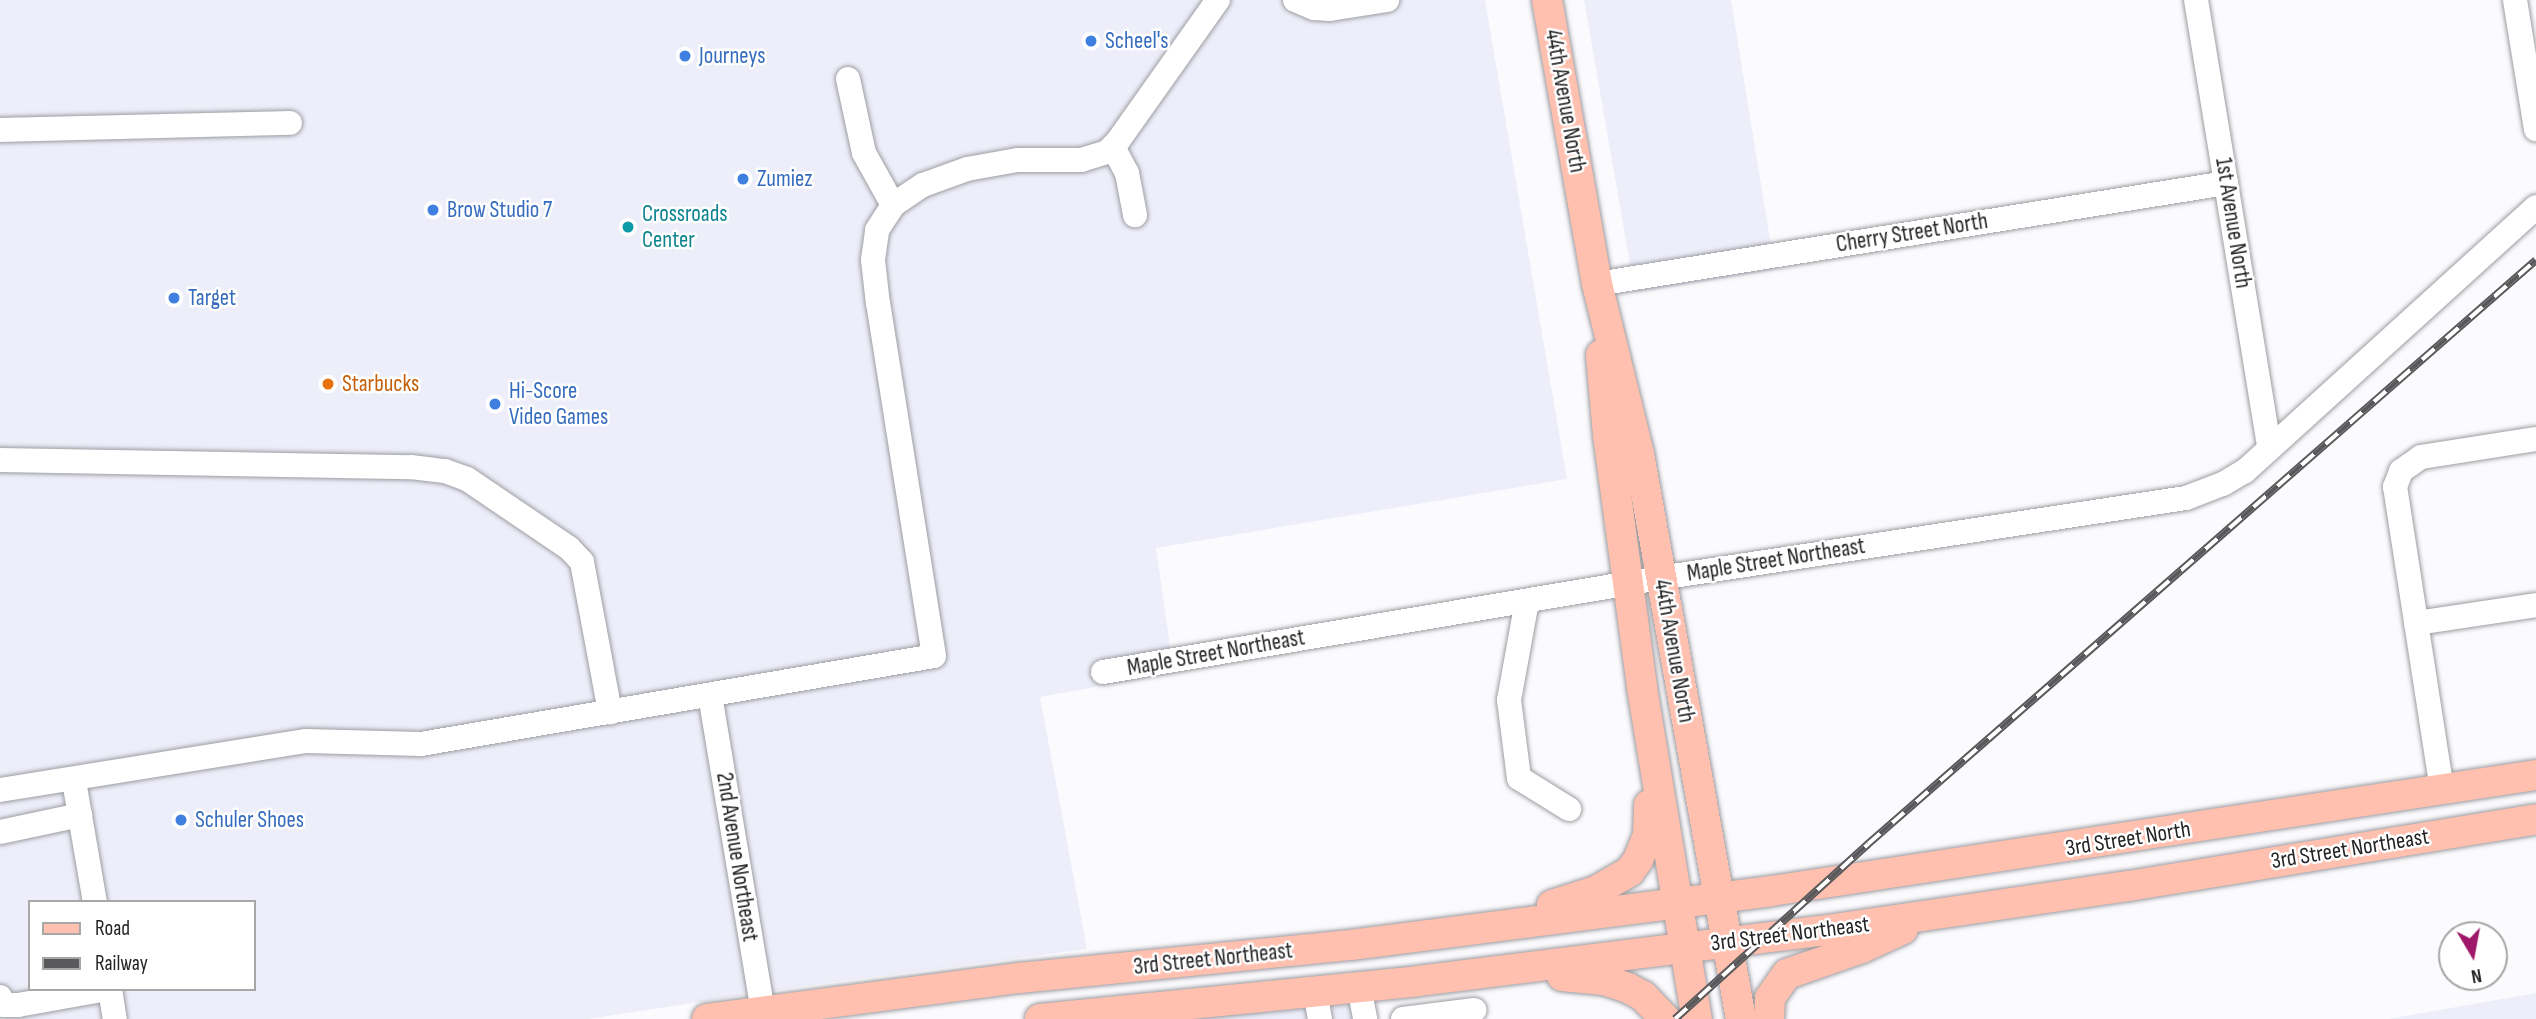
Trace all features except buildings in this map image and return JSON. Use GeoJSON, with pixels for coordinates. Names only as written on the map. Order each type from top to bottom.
{"type":"FeatureCollection","features":[{"type":"Feature","properties":{"kind":"main road","name":"44th Avenue North"},"geometry":{"type":"LineString","coordinates":[[1547,0],[1597,284],[1639,454],[1741,1019]]}},
{"type":"Feature","properties":{"kind":"main road","name":"44th Avenue North"},"geometry":{"type":"LineString","coordinates":[[1597,284],[1602,382],[1637,651],[1697,1019]]}},
{"type":"Feature","properties":{"kind":"main road"},"geometry":{"type":"LineString","coordinates":[[1377,942],[1545,908],[1596,891],[1630,871],[1643,852],[1650,824],[1637,651]]}},
{"type":"Feature","properties":{"kind":"main road","name":"3rd Street North"},"geometry":{"type":"LineString","coordinates":[[1719,898],[2536,775]]}},
{"type":"Feature","properties":{"kind":"main road","name":"3rd Street Northeast"},"geometry":{"type":"LineString","coordinates":[[1048,1019],[1317,1005],[1359,987],[1931,916],[2536,819]]}},
{"type":"Feature","properties":{"kind":"main road","name":"3rd Street Northeast"},"geometry":{"type":"LineString","coordinates":[[707,1019],[763,1015],[1019,978],[1377,942],[1719,898]]}},
{"type":"Feature","properties":{"kind":"main road"},"geometry":{"type":"LineString","coordinates":[[1769,1019],[1770,998],[1787,974],[1862,948],[1931,916]]}},
{"type":"Feature","properties":{"kind":"main road"},"geometry":{"type":"LineString","coordinates":[[1467,975],[1559,975],[1604,980],[1643,996],[1665,1019]]}},
{"type":"Feature","properties":{"kind":"street"},"geometry":{"type":"LineString","coordinates":[[0,790],[306,741],[421,744],[934,656],[873,260],[877,230],[893,205],[923,185],[967,169],[1017,160],[1081,160],[1099,156],[1113,147],[1217,0]]}},
{"type":"Feature","properties":{"kind":"street"},"geometry":{"type":"LineString","coordinates":[[1295,0],[1314,8],[1330,9],[1387,0]]}},
{"type":"Feature","properties":{"kind":"street","name":"1st Avenue North"},"geometry":{"type":"LineString","coordinates":[[2196,0],[2269,446]]}},
{"type":"Feature","properties":{"kind":"street"},"geometry":{"type":"LineString","coordinates":[[2515,0],[2536,129]]}},
{"type":"Feature","properties":{"kind":"street"},"geometry":{"type":"LineString","coordinates":[[848,79],[864,153],[893,205]]}},
{"type":"Feature","properties":{"kind":"street"},"geometry":{"type":"LineString","coordinates":[[0,130],[290,123]]}},
{"type":"Feature","properties":{"kind":"street"},"geometry":{"type":"LineString","coordinates":[[1113,147],[1127,173],[1135,215]]}},
{"type":"Feature","properties":{"kind":"street","name":"Cherry Street North"},"geometry":{"type":"LineString","coordinates":[[1597,284],[2226,183]]}},
{"type":"Feature","properties":{"kind":"street","name":"Maple Street Northeast"},"geometry":{"type":"LineString","coordinates":[[1103,672],[1660,578],[2186,498],[2222,484],[2245,471],[2269,446],[2536,208]]}},
{"type":"Feature","properties":{"kind":"street"},"geometry":{"type":"LineString","coordinates":[[2442,790],[2395,487],[2401,471],[2421,457],[2536,439]]}},
{"type":"Feature","properties":{"kind":"street"},"geometry":{"type":"LineString","coordinates":[[0,460],[411,467],[444,471],[467,479],[552,536],[582,562],[610,712]]}},
{"type":"Feature","properties":{"kind":"street"},"geometry":{"type":"LineString","coordinates":[[1527,601],[1509,701],[1520,778],[1569,809]]}},
{"type":"Feature","properties":{"kind":"street"},"geometry":{"type":"LineString","coordinates":[[2416,623],[2536,605]]}},
{"type":"Feature","properties":{"kind":"street","name":"2nd Avenue Northeast"},"geometry":{"type":"LineString","coordinates":[[710,695],[763,1015]]}},
{"type":"Feature","properties":{"kind":"street"},"geometry":{"type":"LineString","coordinates":[[74,780],[95,900]]}},
{"type":"Feature","properties":{"kind":"street"},"geometry":{"type":"LineString","coordinates":[[0,832],[80,815]]}},
{"type":"Feature","properties":{"kind":"street"},"geometry":{"type":"LineString","coordinates":[[1402,1019],[1475,1015],[1467,975]]}},
{"type":"Feature","properties":{"kind":"street"},"geometry":{"type":"LineString","coordinates":[[1359,987],[1365,1019]]}},
{"type":"Feature","properties":{"kind":"street"},"geometry":{"type":"LineString","coordinates":[[0,997],[4,1005],[18,1005],[98,991]]}},
{"type":"Feature","properties":{"kind":"street"},"geometry":{"type":"LineString","coordinates":[[109,991],[116,1019]]}},
{"type":"Feature","properties":{"kind":"shaded area","name":"Crossroads Center"},"geometry":{"type":"Polygon","coordinates":[[[0,0],[1485,0],[1567,479],[1156,548],[1174,673],[1040,697],[1087,949],[812,985],[588,1019],[0,1019],[0,0]]]}},
{"type":"Feature","properties":{"kind":"shaded area"},"geometry":{"type":"Polygon","coordinates":[[[1584,0],[1731,0],[1775,270],[1635,293],[1584,0]]]}},
{"type":"Feature","properties":{"kind":"shaded area"},"geometry":{"type":"Polygon","coordinates":[[[2536,993],[2536,1019],[2388,1019],[2536,993]]]}},
{"type":"Feature","properties":{"kind":"shaded area"},"geometry":{"type":"Polygon","coordinates":[[[1356,1005],[1358,1019],[1187,1019],[1356,1005]]]}},
{"type":"Feature","properties":{"kind":"railway"},"geometry":{"type":"LineString","coordinates":[[1675,1019],[1868,844],[2536,260]]}},
{"type":"Feature","properties":{"kind":"place","name":"Scheel's"},"geometry":{"type":"Point","coordinates":[1091,41]}},
{"type":"Feature","properties":{"kind":"place","name":"Journeys"},"geometry":{"type":"Point","coordinates":[685,56]}},
{"type":"Feature","properties":{"kind":"place","name":"Zumiez"},"geometry":{"type":"Point","coordinates":[743,179]}},
{"type":"Feature","properties":{"kind":"place","name":"Brow Studio 7"},"geometry":{"type":"Point","coordinates":[433,210]}},
{"type":"Feature","properties":{"kind":"place","name":"Crossroads Center"},"geometry":{"type":"Point","coordinates":[628,227]}},
{"type":"Feature","properties":{"kind":"place","name":"Target"},"geometry":{"type":"Point","coordinates":[174,298]}},
{"type":"Feature","properties":{"kind":"place","name":"Starbucks"},"geometry":{"type":"Point","coordinates":[328,384]}},
{"type":"Feature","properties":{"kind":"place","name":"Hi-Score Video Games"},"geometry":{"type":"Point","coordinates":[495,404]}},
{"type":"Feature","properties":{"kind":"place","name":"Schuler Shoes"},"geometry":{"type":"Point","coordinates":[181,820]}}]}
